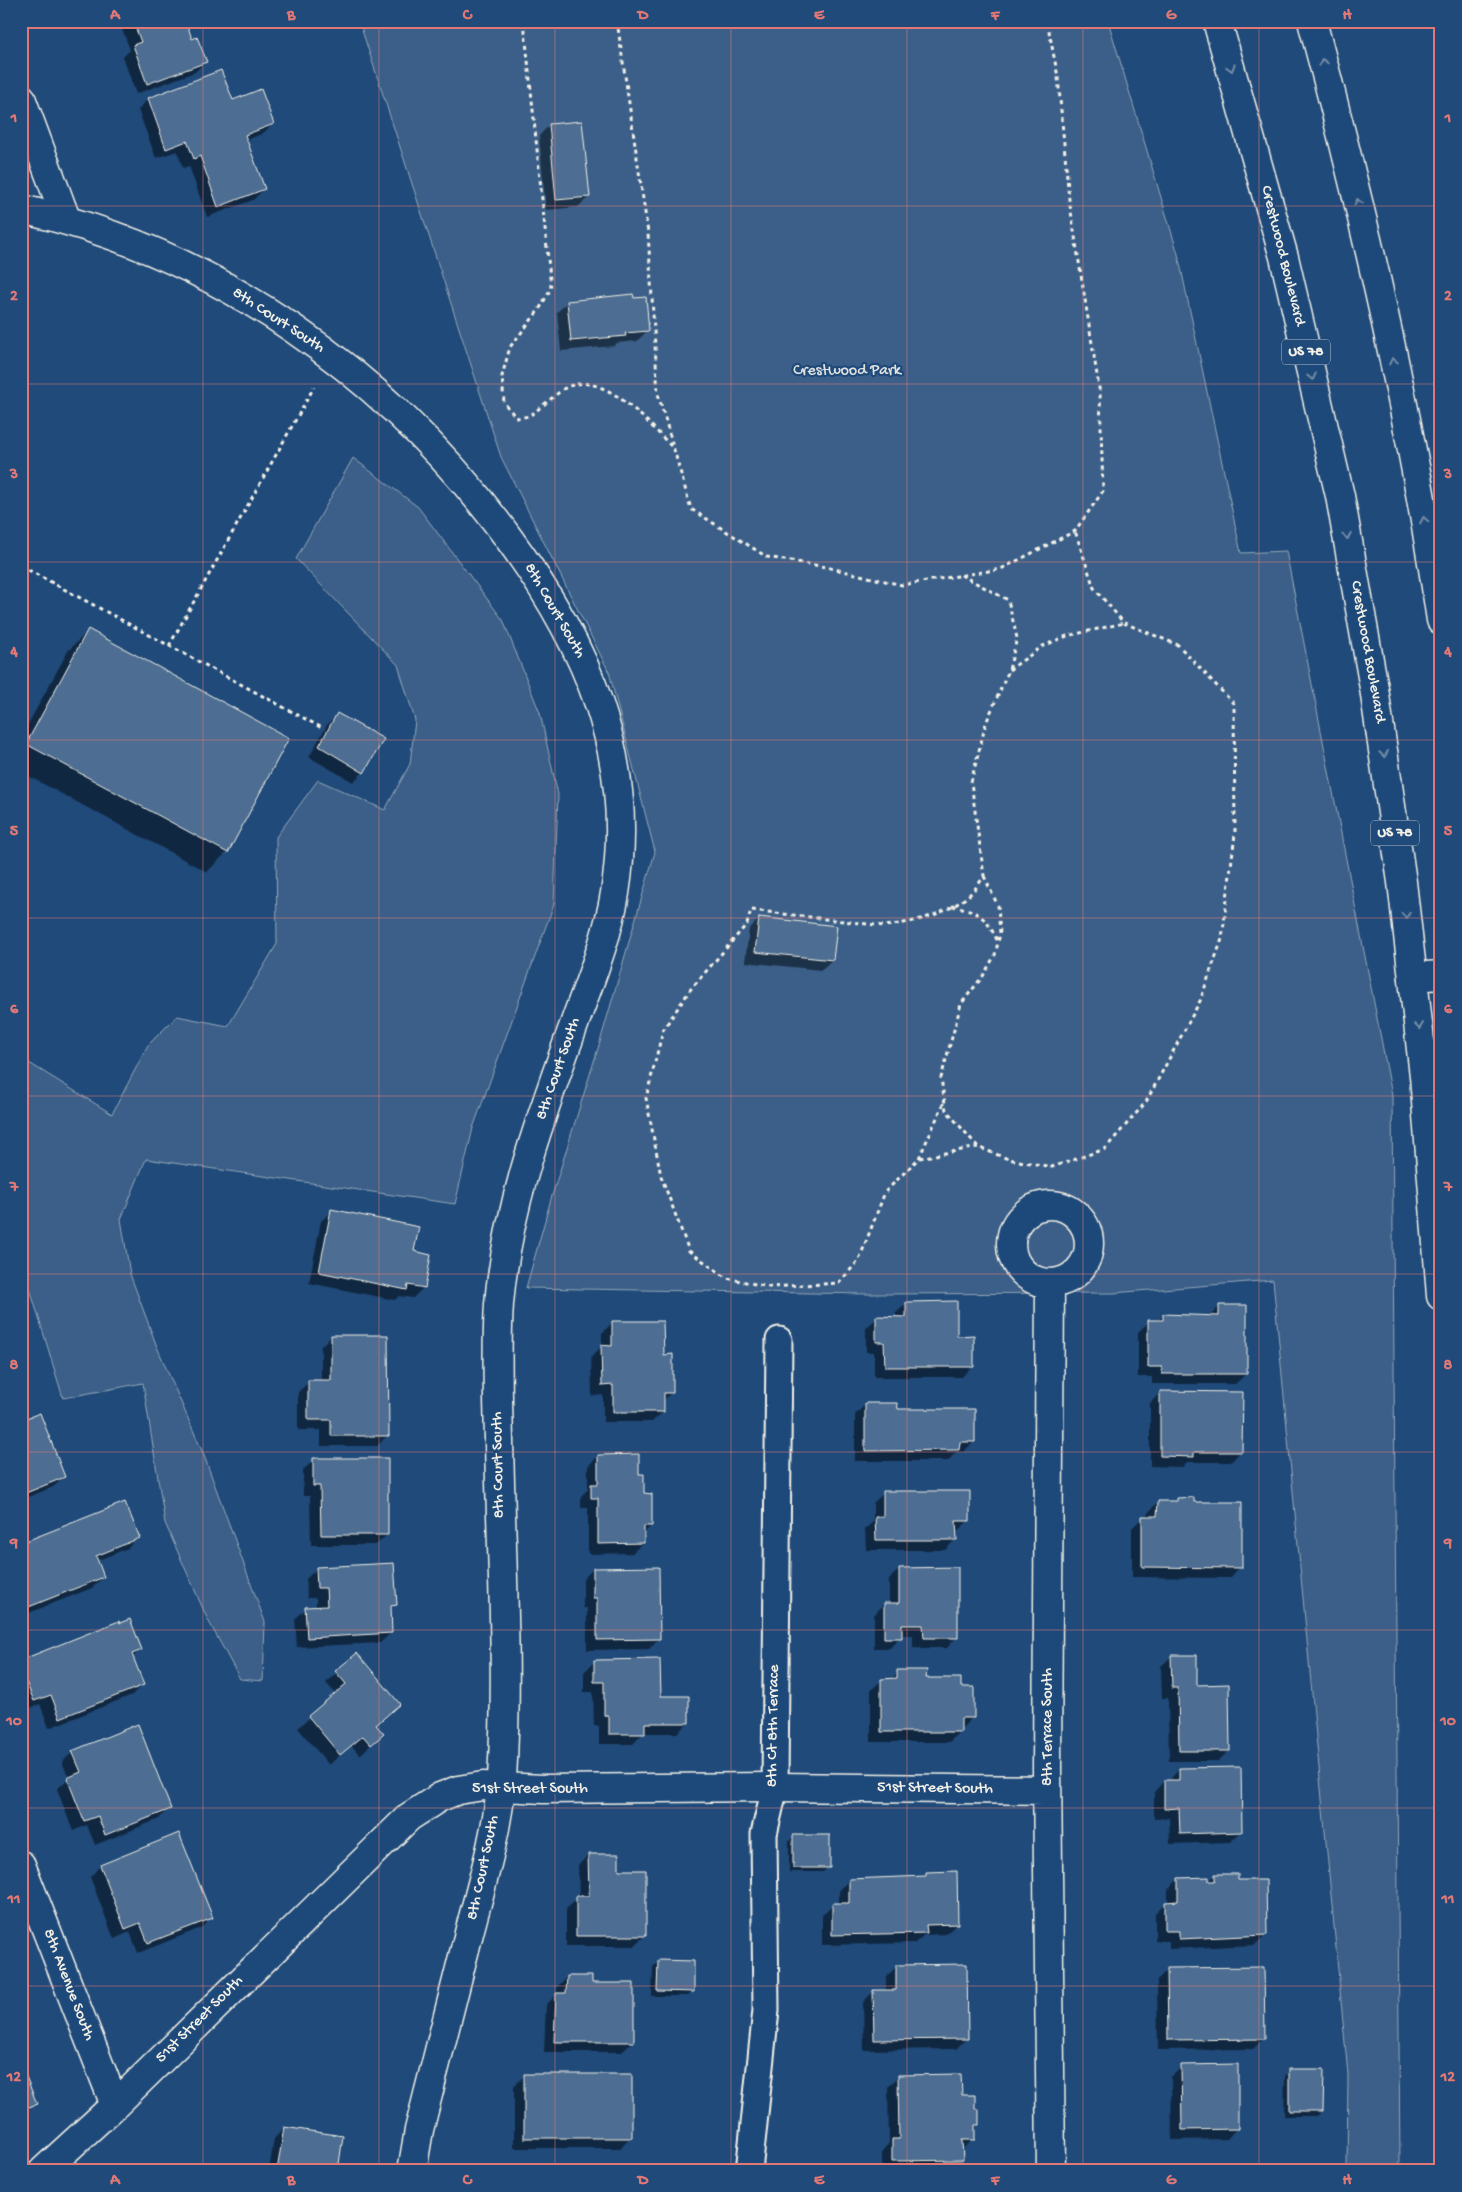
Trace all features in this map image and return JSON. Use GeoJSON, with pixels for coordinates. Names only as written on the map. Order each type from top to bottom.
{"type":"FeatureCollection","features":[{"type":"Feature","properties":{"kind":"street","name":"Crestwood Boulevard"},"geometry":{"type":"LineString","coordinates":[[1217,21],[1284,257],[1340,496],[1374,688],[1402,882],[1413,977],[1425,1086],[1441,1296]]}},
{"type":"Feature","properties":{"kind":"street"},"geometry":{"type":"LineString","coordinates":[[1312,21],[1334,102],[1375,277],[1408,433],[1441,620]]}},
{"type":"Feature","properties":{"kind":"street"},"geometry":{"type":"LineString","coordinates":[[21,98],[66,219]]}},
{"type":"Feature","properties":{"kind":"street","name":"8th Court South"},"geometry":{"type":"LineString","coordinates":[[21,209],[66,219],[122,239],[208,278],[270,314],[330,355],[386,402],[438,452],[486,507],[528,566],[567,627],[588,672],[604,718],[615,767],[619,809],[619,851],[615,892],[606,934],[527,1158],[505,1255],[497,1347],[505,1711],[501,1786],[487,1865],[420,2130],[412,2171]]}},
{"type":"Feature","properties":{"kind":"street"},"geometry":{"type":"LineString","coordinates":[[1413,977],[1441,975]]}},
{"type":"Feature","properties":{"kind":"street","name":"8th Terrace South"},"geometry":{"type":"LineString","coordinates":[[1050,1284],[1048,1790],[1051,2171]]}},
{"type":"Feature","properties":{"kind":"street","name":"51st Street South"},"geometry":{"type":"LineString","coordinates":[[43,2171],[115,2105],[409,1817],[424,1806],[458,1790],[501,1786],[543,1789],[775,1787],[1048,1790]]}},
{"type":"Feature","properties":{"kind":"street","name":"8th Avenue South"},"geometry":{"type":"LineString","coordinates":[[21,1865],[115,2105]]}},
{"type":"Feature","properties":{"kind":"lane","name":"8th Ct 8th Terrace"},"geometry":{"type":"LineString","coordinates":[[749,2171],[766,2010],[764,1834],[775,1787],[779,1340]]}},
{"type":"Feature","properties":{"kind":"path"},"geometry":{"type":"LineString","coordinates":[[524,21],[551,288],[539,310],[510,347],[502,376],[504,403],[517,418],[530,416],[546,401],[571,384],[594,385],[620,397],[673,448]]}},
{"type":"Feature","properties":{"kind":"path"},"geometry":{"type":"LineString","coordinates":[[617,21],[648,233],[658,394],[691,509],[767,557],[826,567],[902,585],[1002,569],[1075,531],[1103,491],[1100,394],[1069,199],[1058,77],[1047,21]]}},
{"type":"Feature","properties":{"kind":"path"},"geometry":{"type":"LineString","coordinates":[[169,646],[330,355]]}},
{"type":"Feature","properties":{"kind":"path"},"geometry":{"type":"LineString","coordinates":[[960,575],[1008,600],[1017,638],[1009,670],[986,723],[971,782],[984,876],[998,906],[1000,934],[994,954],[983,976],[961,1004],[941,1078],[946,1110],[978,1146],[1008,1159],[1052,1167],[1105,1149],[1146,1102],[1200,1001],[1222,939],[1235,834],[1234,704],[1178,645],[1124,623],[1094,588],[1075,531]]}},
{"type":"Feature","properties":{"kind":"path"},"geometry":{"type":"LineString","coordinates":[[21,566],[324,729]]}},
{"type":"Feature","properties":{"kind":"path"},"geometry":{"type":"LineString","coordinates":[[1009,670],[1043,646],[1067,636],[1124,623]]}},
{"type":"Feature","properties":{"kind":"path"},"geometry":{"type":"LineString","coordinates":[[945,1099],[919,1158],[885,1192],[859,1260],[839,1283],[769,1287],[727,1278],[688,1252],[661,1176],[646,1098],[663,1030],[690,990],[747,924],[751,910],[884,926],[902,924],[947,909],[970,895],[984,876]]}},
{"type":"Feature","properties":{"kind":"path"},"geometry":{"type":"LineString","coordinates":[[952,906],[968,908],[982,916],[990,925],[998,941]]}},
{"type":"Feature","properties":{"kind":"path"},"geometry":{"type":"LineString","coordinates":[[919,1158],[978,1146]]}},
{"type":"Feature","properties":{"kind":"green space","name":"Crestwood Park"},"geometry":{"type":"Polygon","coordinates":[[[359,21],[1108,21],[1178,254],[1241,553],[1286,551],[1392,1095],[1400,2171],[1347,2171],[1348,2075],[1273,1280],[1113,1293],[868,1294],[526,1288],[655,852],[609,672],[501,457],[359,21]]]}},
{"type":"Feature","properties":{"kind":"green space"},"geometry":{"type":"Polygon","coordinates":[[[353,458],[418,507],[503,620],[540,713],[558,795],[554,904],[473,1128],[455,1204],[146,1159],[121,1219],[130,1274],[157,1347],[203,1453],[265,1622],[263,1681],[240,1679],[208,1620],[165,1523],[143,1383],[63,1398],[21,1259],[21,1058],[112,1114],[148,1045],[177,1016],[228,1026],[277,944],[276,837],[318,780],[385,810],[410,764],[415,720],[398,665],[296,559],[353,458]]]}},
{"type":"Feature","properties":{"kind":"building"},"geometry":{"type":"Polygon","coordinates":[[[133,21],[186,21],[192,39],[197,37],[207,62],[147,84],[133,45],[141,42],[133,21]]]}},
{"type":"Feature","properties":{"kind":"building"},"geometry":{"type":"Polygon","coordinates":[[[221,70],[233,100],[261,89],[274,124],[245,135],[265,189],[218,207],[200,156],[194,159],[187,141],[166,149],[148,98],[221,70]]]}},
{"type":"Feature","properties":{"kind":"building"},"geometry":{"type":"Polygon","coordinates":[[[582,121],[590,197],[556,200],[549,124],[582,121]]]}},
{"type":"Feature","properties":{"kind":"building"},"geometry":{"type":"Polygon","coordinates":[[[633,294],[634,298],[646,297],[649,331],[625,333],[626,336],[571,341],[567,301],[633,294]]]}},
{"type":"Feature","properties":{"kind":"building"},"geometry":{"type":"Polygon","coordinates":[[[88,629],[289,738],[228,853],[26,744],[88,629]]]}},
{"type":"Feature","properties":{"kind":"building"},"geometry":{"type":"Polygon","coordinates":[[[337,713],[384,739],[364,773],[319,746],[337,713]]]}},
{"type":"Feature","properties":{"kind":"building"},"geometry":{"type":"Polygon","coordinates":[[[759,917],[837,926],[833,960],[755,952],[759,917]]]}},
{"type":"Feature","properties":{"kind":"building"},"geometry":{"type":"Polygon","coordinates":[[[331,1209],[419,1227],[414,1251],[431,1255],[425,1288],[408,1285],[407,1290],[319,1272],[331,1209]]]}},
{"type":"Feature","properties":{"kind":"building"},"geometry":{"type":"Polygon","coordinates":[[[957,1301],[957,1336],[974,1335],[974,1367],[885,1367],[884,1342],[876,1342],[876,1316],[906,1317],[906,1302],[957,1301]]]}},
{"type":"Feature","properties":{"kind":"building"},"geometry":{"type":"Polygon","coordinates":[[[1219,1305],[1247,1305],[1247,1374],[1162,1374],[1162,1367],[1148,1367],[1148,1320],[1163,1320],[1163,1314],[1219,1316],[1219,1305]]]}},
{"type":"Feature","properties":{"kind":"building"},"geometry":{"type":"Polygon","coordinates":[[[612,1321],[663,1321],[664,1355],[673,1354],[673,1393],[664,1393],[664,1412],[613,1412],[613,1385],[602,1386],[601,1345],[612,1346],[612,1321]]]}},
{"type":"Feature","properties":{"kind":"building"},"geometry":{"type":"Polygon","coordinates":[[[331,1335],[388,1335],[389,1436],[331,1436],[331,1420],[308,1420],[308,1380],[331,1380],[331,1335]]]}},
{"type":"Feature","properties":{"kind":"building"},"geometry":{"type":"Polygon","coordinates":[[[1160,1391],[1243,1392],[1242,1452],[1194,1452],[1194,1457],[1160,1456],[1160,1391]]]}},
{"type":"Feature","properties":{"kind":"building"},"geometry":{"type":"Polygon","coordinates":[[[865,1403],[897,1403],[898,1409],[975,1409],[975,1442],[960,1442],[959,1450],[865,1451],[865,1403]]]}},
{"type":"Feature","properties":{"kind":"building"},"geometry":{"type":"Polygon","coordinates":[[[40,1413],[65,1477],[21,1495],[21,1420],[40,1413]]]}},
{"type":"Feature","properties":{"kind":"building"},"geometry":{"type":"Polygon","coordinates":[[[639,1454],[639,1474],[644,1474],[644,1493],[652,1494],[652,1526],[644,1526],[644,1543],[598,1544],[598,1498],[591,1498],[591,1484],[598,1484],[598,1455],[639,1454]]]}},
{"type":"Feature","properties":{"kind":"building"},"geometry":{"type":"Polygon","coordinates":[[[313,1458],[388,1458],[388,1535],[321,1535],[320,1486],[313,1486],[313,1458]]]}},
{"type":"Feature","properties":{"kind":"building"},"geometry":{"type":"Polygon","coordinates":[[[883,1491],[970,1491],[970,1521],[956,1521],[957,1540],[876,1540],[875,1517],[883,1517],[883,1491]]]}},
{"type":"Feature","properties":{"kind":"building"},"geometry":{"type":"Polygon","coordinates":[[[1194,1497],[1194,1502],[1242,1502],[1242,1568],[1142,1567],[1142,1516],[1157,1516],[1158,1501],[1177,1501],[1177,1498],[1194,1497]]]}},
{"type":"Feature","properties":{"kind":"building"},"geometry":{"type":"Polygon","coordinates":[[[125,1502],[140,1538],[96,1556],[104,1577],[21,1610],[21,1543],[125,1502]]]}},
{"type":"Feature","properties":{"kind":"building"},"geometry":{"type":"Polygon","coordinates":[[[394,1563],[397,1605],[391,1606],[392,1633],[307,1638],[305,1607],[327,1606],[326,1588],[317,1588],[316,1567],[394,1563]]]}},
{"type":"Feature","properties":{"kind":"building"},"geometry":{"type":"Polygon","coordinates":[[[659,1567],[660,1639],[597,1640],[597,1598],[593,1598],[593,1568],[659,1567]]]}},
{"type":"Feature","properties":{"kind":"building"},"geometry":{"type":"Polygon","coordinates":[[[958,1567],[958,1638],[924,1638],[923,1625],[902,1625],[902,1638],[884,1638],[884,1603],[899,1603],[899,1568],[958,1567]]]}},
{"type":"Feature","properties":{"kind":"building"},"geometry":{"type":"Polygon","coordinates":[[[130,1619],[142,1650],[132,1654],[144,1685],[60,1718],[51,1695],[34,1701],[21,1670],[21,1660],[119,1621],[120,1623],[130,1619]]]}},
{"type":"Feature","properties":{"kind":"building"},"geometry":{"type":"Polygon","coordinates":[[[357,1653],[400,1704],[376,1725],[384,1734],[371,1745],[363,1736],[340,1755],[308,1716],[346,1684],[335,1671],[357,1653]]]}},
{"type":"Feature","properties":{"kind":"building"},"geometry":{"type":"Polygon","coordinates":[[[1171,1655],[1197,1655],[1197,1685],[1229,1684],[1230,1751],[1179,1751],[1178,1688],[1172,1688],[1171,1655]]]}},
{"type":"Feature","properties":{"kind":"building"},"geometry":{"type":"Polygon","coordinates":[[[660,1659],[661,1696],[689,1696],[689,1723],[645,1723],[645,1734],[609,1734],[609,1716],[604,1716],[604,1682],[594,1682],[594,1660],[660,1659]]]}},
{"type":"Feature","properties":{"kind":"building"},"geometry":{"type":"Polygon","coordinates":[[[897,1670],[927,1670],[926,1678],[961,1678],[961,1687],[974,1687],[974,1718],[961,1718],[961,1732],[881,1732],[881,1679],[897,1678],[897,1670]]]}},
{"type":"Feature","properties":{"kind":"building"},"geometry":{"type":"Polygon","coordinates":[[[138,1724],[171,1809],[105,1835],[98,1816],[84,1821],[67,1778],[81,1772],[72,1751],[138,1724]]]}},
{"type":"Feature","properties":{"kind":"building"},"geometry":{"type":"Polygon","coordinates":[[[1241,1767],[1242,1832],[1180,1834],[1179,1808],[1164,1809],[1164,1780],[1179,1780],[1179,1768],[1241,1767]]]}},
{"type":"Feature","properties":{"kind":"building"},"geometry":{"type":"Polygon","coordinates":[[[179,1833],[213,1918],[148,1943],[140,1923],[125,1929],[100,1865],[179,1833]]]}},
{"type":"Feature","properties":{"kind":"building"},"geometry":{"type":"Polygon","coordinates":[[[793,1835],[830,1835],[830,1868],[793,1868],[793,1835]]]}},
{"type":"Feature","properties":{"kind":"building"},"geometry":{"type":"Polygon","coordinates":[[[588,1854],[619,1854],[619,1870],[646,1870],[646,1936],[576,1936],[576,1896],[589,1896],[588,1854]]]}},
{"type":"Feature","properties":{"kind":"building"},"geometry":{"type":"Polygon","coordinates":[[[957,1871],[958,1924],[926,1925],[927,1933],[832,1935],[832,1903],[849,1903],[849,1879],[926,1876],[926,1872],[957,1871]]]}},
{"type":"Feature","properties":{"kind":"building"},"geometry":{"type":"Polygon","coordinates":[[[1215,1874],[1238,1874],[1238,1880],[1266,1880],[1267,1935],[1179,1939],[1179,1931],[1165,1931],[1165,1902],[1178,1901],[1178,1878],[1209,1877],[1209,1881],[1215,1881],[1215,1874]]]}},
{"type":"Feature","properties":{"kind":"building"},"geometry":{"type":"Polygon","coordinates":[[[658,1960],[694,1961],[694,1992],[657,1991],[658,1960]]]}},
{"type":"Feature","properties":{"kind":"building"},"geometry":{"type":"Polygon","coordinates":[[[967,1964],[968,2039],[874,2040],[873,1990],[896,1990],[896,1965],[967,1964]]]}},
{"type":"Feature","properties":{"kind":"building"},"geometry":{"type":"Polygon","coordinates":[[[1264,1967],[1265,2039],[1168,2040],[1167,1968],[1264,1967]]]}},
{"type":"Feature","properties":{"kind":"building"},"geometry":{"type":"Polygon","coordinates":[[[567,1976],[592,1976],[592,1983],[634,1983],[634,2042],[554,2042],[556,1993],[566,1993],[567,1976]]]}},
{"type":"Feature","properties":{"kind":"building"},"geometry":{"type":"Polygon","coordinates":[[[21,2064],[37,2104],[21,2110],[21,2064]]]}},
{"type":"Feature","properties":{"kind":"building"},"geometry":{"type":"Polygon","coordinates":[[[1238,2064],[1238,2129],[1182,2130],[1181,2065],[1238,2064]]]}},
{"type":"Feature","properties":{"kind":"building"},"geometry":{"type":"Polygon","coordinates":[[[1289,2069],[1324,2069],[1323,2111],[1289,2111],[1289,2069]]]}},
{"type":"Feature","properties":{"kind":"building"},"geometry":{"type":"Polygon","coordinates":[[[524,2074],[632,2074],[632,2138],[524,2138],[524,2074]]]}},
{"type":"Feature","properties":{"kind":"building"},"geometry":{"type":"Polygon","coordinates":[[[961,2074],[962,2095],[975,2095],[975,2109],[979,2109],[979,2125],[975,2125],[975,2140],[962,2140],[963,2160],[892,2161],[892,2139],[899,2139],[898,2075],[961,2074]]]}},
{"type":"Feature","properties":{"kind":"building"},"geometry":{"type":"Polygon","coordinates":[[[284,2127],[343,2136],[338,2171],[277,2171],[284,2127]]]}}]}
